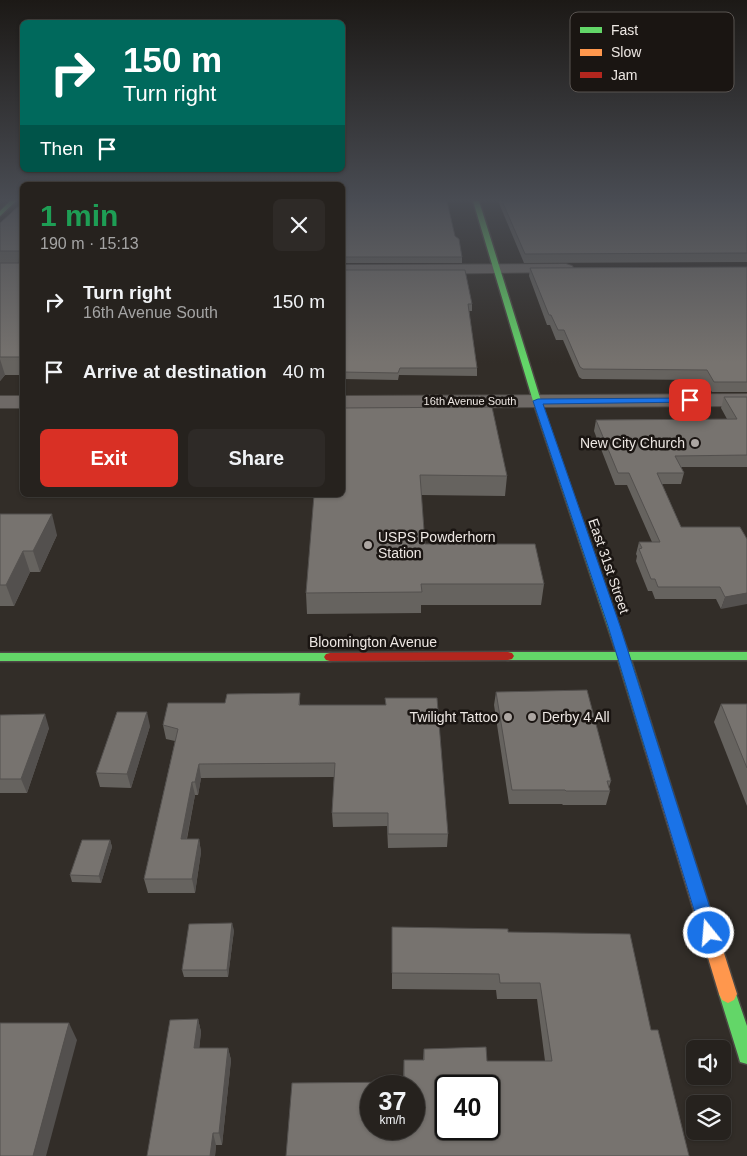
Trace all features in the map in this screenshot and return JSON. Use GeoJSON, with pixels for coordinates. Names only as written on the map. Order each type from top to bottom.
{"type":"FeatureCollection","features":[{"type":"Feature","properties":{"kind":"street","name":"East 31st Street"},"geometry":{"type":"LineString","coordinates":[[492,255],[538,401],[614,626],[747,1055]]}},
{"type":"Feature","properties":{"kind":"street"},"geometry":{"type":"LineString","coordinates":[[345,270],[583,269]]}},
{"type":"Feature","properties":{"kind":"street","name":"16th Avenue South"},"geometry":{"type":"LineString","coordinates":[[345,402],[747,400]]}},
{"type":"Feature","properties":{"kind":"street"},"geometry":{"type":"LineString","coordinates":[[0,402],[20,402]]}},
{"type":"Feature","properties":{"kind":"street","name":"Bloomington Avenue"},"geometry":{"type":"LineString","coordinates":[[0,657],[747,656]]}},
{"type":"Feature","properties":{"kind":"building"},"geometry":{"type":"Polygon","coordinates":[[[20,255],[20,357],[0,357],[0,263],[19,263],[20,255]]]}},
{"type":"Feature","properties":{"kind":"building"},"geometry":{"type":"Polygon","coordinates":[[[345,255],[462,255],[462,257],[345,257],[345,255]]]}},
{"type":"Feature","properties":{"kind":"building"},"geometry":{"type":"Polygon","coordinates":[[[747,267],[747,382],[714,382],[707,370],[583,369],[580,367],[564,330],[558,330],[551,315],[549,315],[530,268],[747,267]]]}},
{"type":"Feature","properties":{"kind":"building"},"geometry":{"type":"Polygon","coordinates":[[[345,270],[465,270],[472,304],[468,304],[477,368],[400,368],[398,373],[345,372],[345,270]]]}},
{"type":"Feature","properties":{"kind":"building"},"geometry":{"type":"Polygon","coordinates":[[[724,397],[747,397],[747,455],[675,456],[684,473],[657,473],[681,527],[740,527],[747,539],[747,593],[725,597],[720,587],[658,587],[655,579],[651,579],[639,549],[642,548],[639,542],[660,542],[629,473],[618,473],[596,420],[737,419],[724,397]]]}},
{"type":"Feature","properties":{"kind":"building"},"geometry":{"type":"Polygon","coordinates":[[[492,407],[507,476],[420,475],[425,544],[535,544],[544,584],[421,584],[422,592],[306,593],[314,497],[345,497],[345,408],[492,407]]]}},
{"type":"Feature","properties":{"kind":"building"},"geometry":{"type":"Polygon","coordinates":[[[0,514],[52,514],[33,551],[23,551],[6,585],[0,585],[0,514]]]}},
{"type":"Feature","properties":{"kind":"building"},"geometry":{"type":"Polygon","coordinates":[[[587,690],[611,781],[607,781],[610,791],[512,790],[496,692],[587,690]]]}},
{"type":"Feature","properties":{"kind":"building"},"geometry":{"type":"Polygon","coordinates":[[[300,693],[299,705],[386,705],[385,698],[437,698],[448,834],[388,834],[388,813],[332,813],[335,763],[199,764],[195,782],[192,782],[181,839],[199,839],[192,879],[144,879],[178,729],[163,725],[168,703],[225,703],[227,694],[300,693]]]}},
{"type":"Feature","properties":{"kind":"building"},"geometry":{"type":"Polygon","coordinates":[[[721,704],[747,704],[747,768],[721,704]]]}},
{"type":"Feature","properties":{"kind":"building"},"geometry":{"type":"Polygon","coordinates":[[[117,712],[147,712],[127,774],[96,773],[117,712]]]}},
{"type":"Feature","properties":{"kind":"building"},"geometry":{"type":"Polygon","coordinates":[[[45,714],[21,779],[0,779],[0,715],[45,714]]]}},
{"type":"Feature","properties":{"kind":"building"},"geometry":{"type":"Polygon","coordinates":[[[82,840],[110,840],[99,876],[70,875],[82,840]]]}},
{"type":"Feature","properties":{"kind":"building"},"geometry":{"type":"Polygon","coordinates":[[[232,923],[227,970],[182,970],[189,924],[232,923]]]}},
{"type":"Feature","properties":{"kind":"building"},"geometry":{"type":"Polygon","coordinates":[[[392,927],[508,929],[508,932],[630,934],[651,1030],[658,1030],[689,1156],[286,1156],[292,1083],[360,1082],[360,1140],[425,1140],[425,1075],[404,1075],[404,1060],[424,1060],[424,1049],[486,1047],[487,1061],[552,1061],[540,983],[500,983],[499,974],[392,973],[392,927]]]}},
{"type":"Feature","properties":{"kind":"building"},"geometry":{"type":"Polygon","coordinates":[[[198,1019],[194,1048],[228,1048],[219,1133],[213,1133],[210,1156],[147,1156],[170,1020],[198,1019]]]}},
{"type":"Feature","properties":{"kind":"building"},"geometry":{"type":"Polygon","coordinates":[[[0,1023],[69,1023],[33,1156],[0,1156],[0,1023]]]}},
{"type":"Feature","properties":{"kind":"traffic: fast"},"geometry":{"type":"LineString","coordinates":[[492,255],[537,401],[614,626],[652,749]]}},
{"type":"Feature","properties":{"kind":"traffic: fast"},"geometry":{"type":"LineString","coordinates":[[508,656],[747,656]]}},
{"type":"Feature","properties":{"kind":"traffic: fast"},"geometry":{"type":"LineString","coordinates":[[0,657],[330,657]]}},
{"type":"Feature","properties":{"kind":"traffic: fast"},"geometry":{"type":"LineString","coordinates":[[728,994],[747,1055]]}},
{"type":"Feature","properties":{"kind":"traffic: slow"},"geometry":{"type":"LineString","coordinates":[[652,749],[728,994]]}},
{"type":"Feature","properties":{"kind":"traffic: jam"},"geometry":{"type":"LineString","coordinates":[[330,657],[508,656]]}},
{"type":"Feature","properties":{"kind":"place","name":"New City Church"},"geometry":{"type":"Point","coordinates":[695,443]}},
{"type":"Feature","properties":{"kind":"place","name":"USPS Powderhorn Station"},"geometry":{"type":"Point","coordinates":[368,545]}},
{"type":"Feature","properties":{"kind":"place","name":"Twilight Tattoo"},"geometry":{"type":"Point","coordinates":[508,717]}},
{"type":"Feature","properties":{"kind":"place","name":"Derby 4 All"},"geometry":{"type":"Point","coordinates":[532,717]}},
{"type":"Feature","properties":{"kind":"route"},"geometry":{"type":"LineString","coordinates":[[690,400],[538,401],[614,626],[709,933]]}}]}
